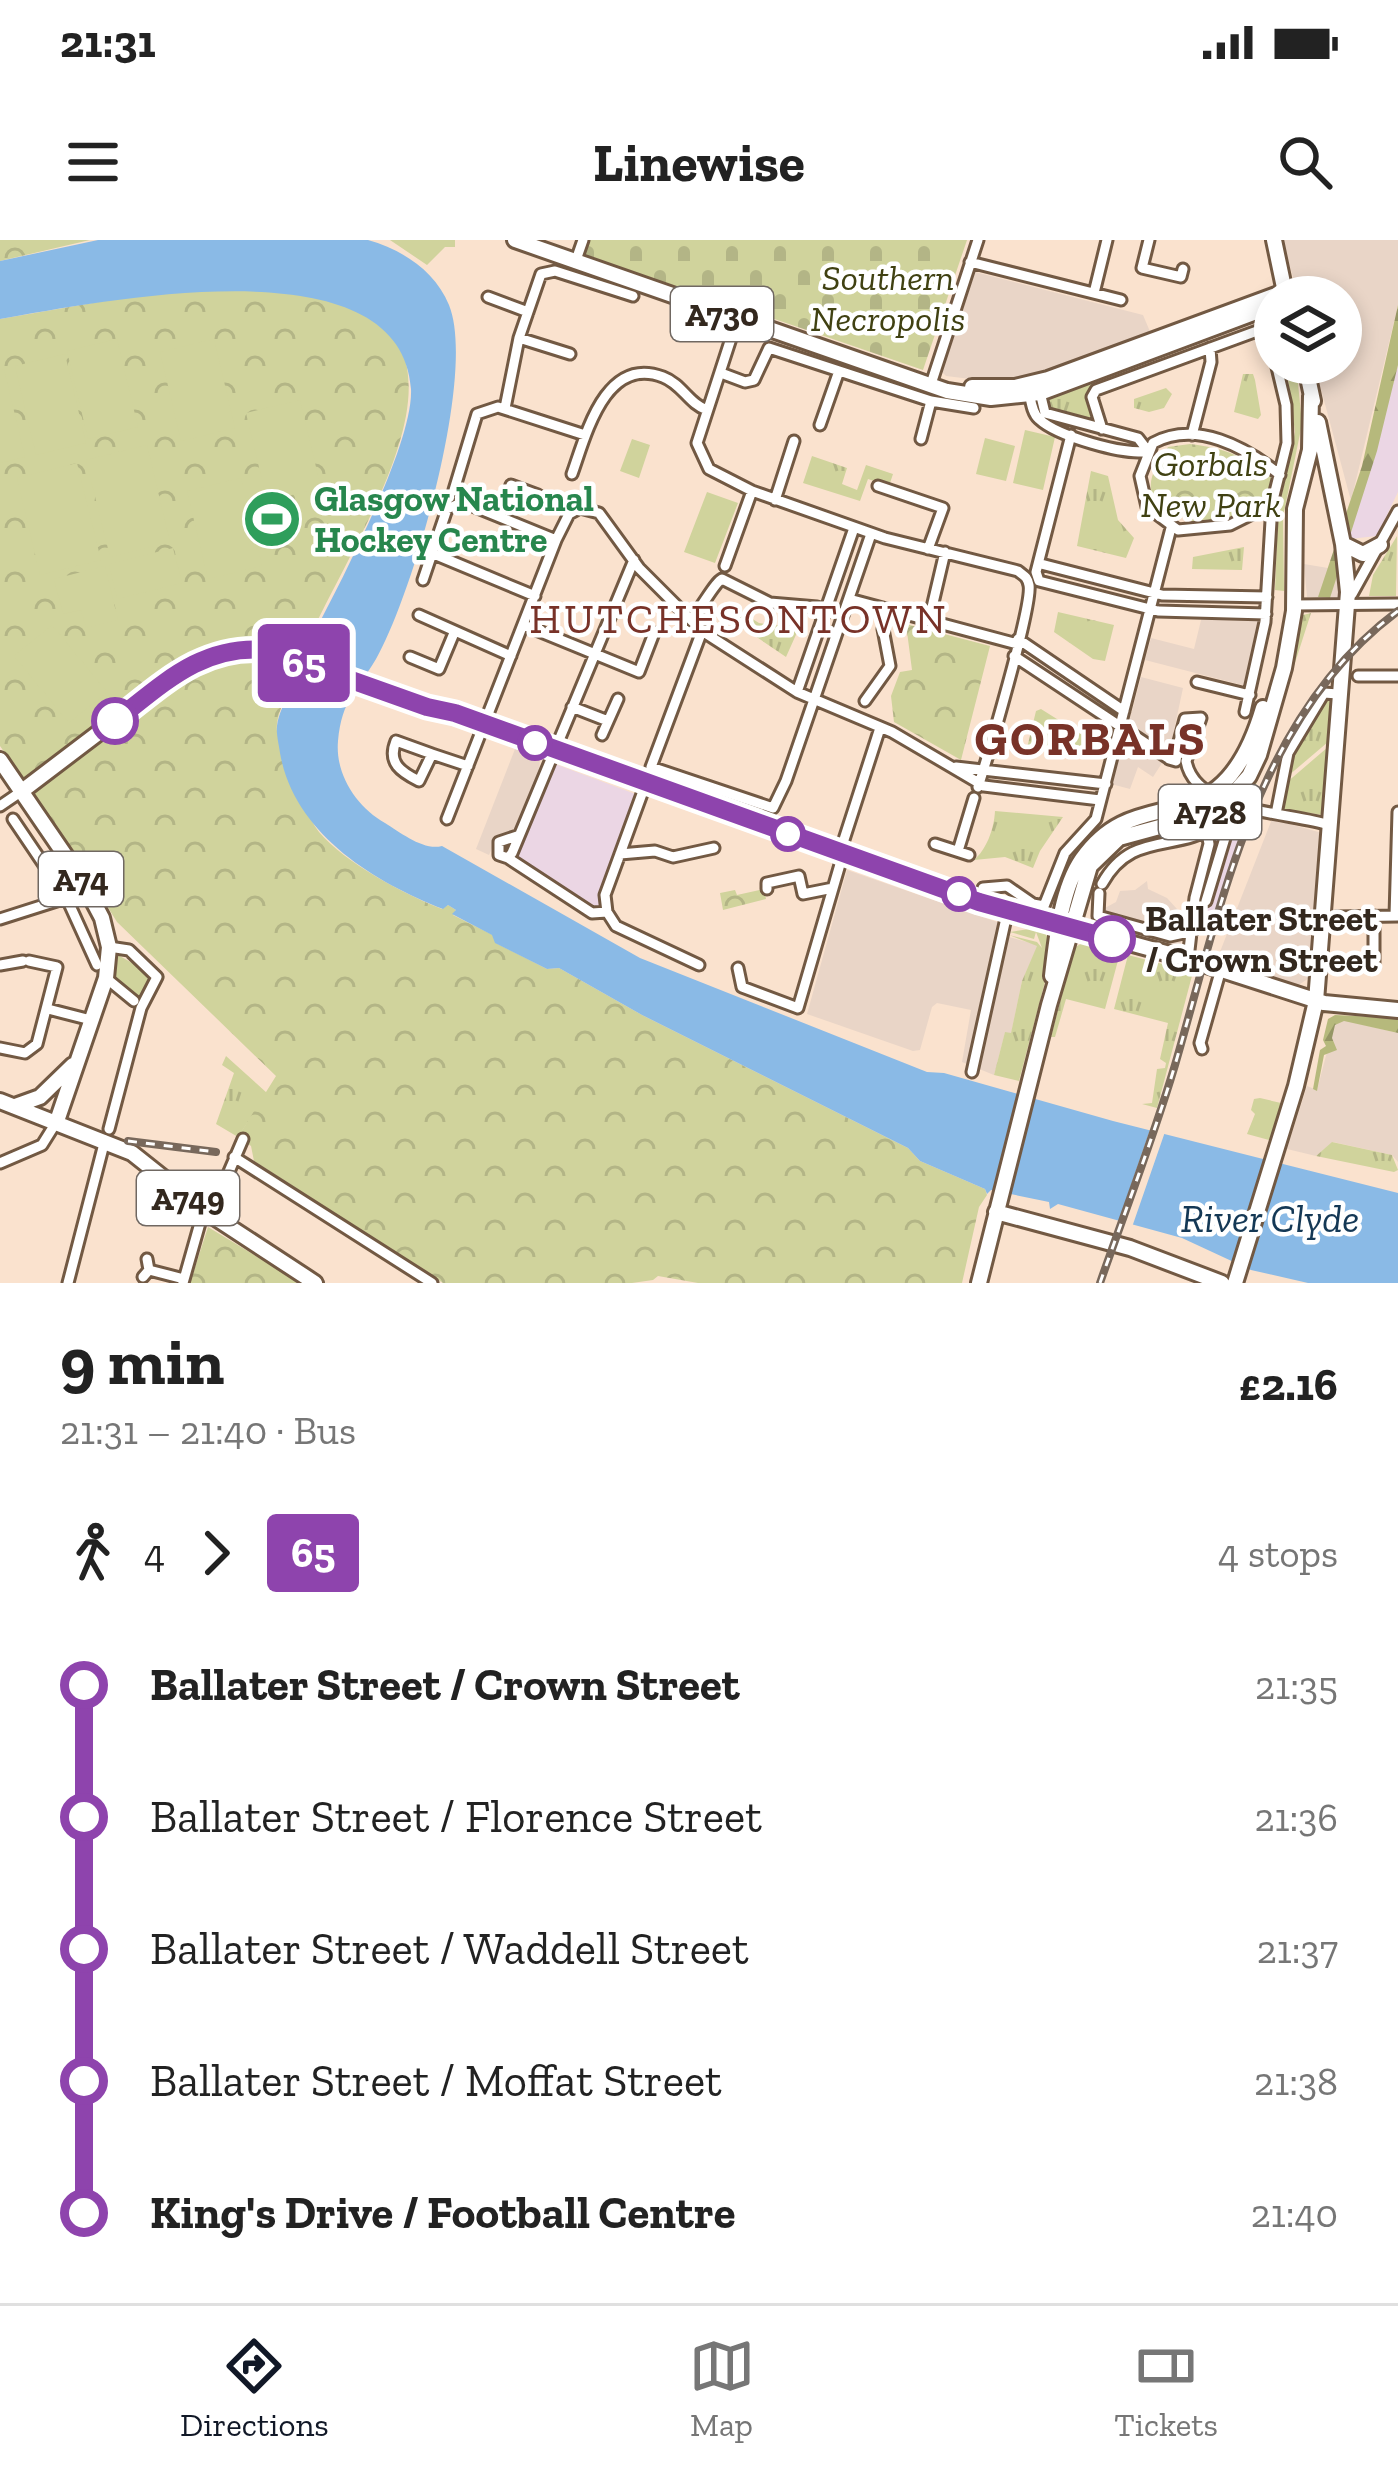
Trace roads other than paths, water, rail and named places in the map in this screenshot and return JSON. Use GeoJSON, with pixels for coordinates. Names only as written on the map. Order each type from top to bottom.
{"type":"FeatureCollection","features":[{"type":"Feature","properties":{"kind":"main road","name":"A730"},"geometry":{"type":"LineString","coordinates":[[515,240],[737,320],[931,384],[991,398],[1034,389],[1254,308]]}},
{"type":"Feature","properties":{"kind":"main road"},"geometry":{"type":"LineString","coordinates":[[1274,240],[1279,276]]}},
{"type":"Feature","properties":{"kind":"main road","name":"A728"},"geometry":{"type":"LineString","coordinates":[[1066,927],[1083,880],[1102,850],[1129,834],[1225,810],[1289,635],[1295,509],[1312,439],[1309,384]]}},
{"type":"Feature","properties":{"kind":"main road"},"geometry":{"type":"LineString","coordinates":[[1236,1277],[1316,1001],[1348,605],[1343,544],[1311,395]]}},
{"type":"Feature","properties":{"kind":"main road"},"geometry":{"type":"LineString","coordinates":[[1303,481],[1330,480]]}},
{"type":"Feature","properties":{"kind":"main road"},"geometry":{"type":"LineString","coordinates":[[1343,544],[1363,554],[1380,545]]}},
{"type":"Feature","properties":{"kind":"main road"},"geometry":{"type":"LineString","coordinates":[[0,760],[22,791],[189,664],[242,648],[274,652],[840,856],[1006,902],[1066,927],[1188,959],[1316,1001],[1398,1010]]}},
{"type":"Feature","properties":{"kind":"main road","name":"A74"},"geometry":{"type":"LineString","coordinates":[[22,791],[88,892],[102,918],[109,946],[91,1020],[57,1121]]}},
{"type":"Feature","properties":{"kind":"main road"},"geometry":{"type":"LineString","coordinates":[[979,1283],[1066,927]]}},
{"type":"Feature","properties":{"kind":"main road"},"geometry":{"type":"LineString","coordinates":[[8,1104],[43,1095],[79,1058]]}},
{"type":"Feature","properties":{"kind":"main road"},"geometry":{"type":"LineString","coordinates":[[70,1078],[71,1109],[88,1133]]}},
{"type":"Feature","properties":{"kind":"main road"},"geometry":{"type":"LineString","coordinates":[[8,1104],[57,1121]]}},
{"type":"Feature","properties":{"kind":"main road","name":"A749"},"geometry":{"type":"LineString","coordinates":[[57,1121],[107,1135],[205,1210],[315,1283]]}},
{"type":"Feature","properties":{"kind":"main road"},"geometry":{"type":"LineString","coordinates":[[996,1212],[1130,1248],[1222,1283]]}},
{"type":"Feature","properties":{"kind":"street"},"geometry":{"type":"LineString","coordinates":[[575,263],[583,240]]}},
{"type":"Feature","properties":{"kind":"street"},"geometry":{"type":"LineString","coordinates":[[931,384],[978,240]]}},
{"type":"Feature","properties":{"kind":"street"},"geometry":{"type":"LineString","coordinates":[[1094,293],[1107,240]]}},
{"type":"Feature","properties":{"kind":"street"},"geometry":{"type":"LineString","coordinates":[[1150,240],[1142,268],[1181,278],[1183,269]]}},
{"type":"Feature","properties":{"kind":"street"},"geometry":{"type":"LineString","coordinates":[[970,262],[1120,300]]}},
{"type":"Feature","properties":{"kind":"street"},"geometry":{"type":"LineString","coordinates":[[505,408],[519,338],[542,274],[555,271],[633,296]]}},
{"type":"Feature","properties":{"kind":"street"},"geometry":{"type":"LineString","coordinates":[[488,297],[528,312]]}},
{"type":"Feature","properties":{"kind":"street"},"geometry":{"type":"LineString","coordinates":[[737,320],[697,443],[704,464],[716,475],[871,534],[1018,571],[1033,580],[1150,609],[1266,614]]}},
{"type":"Feature","properties":{"kind":"street"},"geometry":{"type":"LineString","coordinates":[[1102,428],[1092,397],[1096,390],[1254,333]]}},
{"type":"Feature","properties":{"kind":"street"},"geometry":{"type":"LineString","coordinates":[[519,338],[570,354]]}},
{"type":"Feature","properties":{"kind":"street"},"geometry":{"type":"LineString","coordinates":[[721,373],[745,382],[754,380],[769,348],[931,401],[974,408]]}},
{"type":"Feature","properties":{"kind":"street"},"geometry":{"type":"LineString","coordinates":[[1192,435],[1211,362],[1210,349]]}},
{"type":"Feature","properties":{"kind":"street"},"geometry":{"type":"LineString","coordinates":[[820,425],[839,371]]}},
{"type":"Feature","properties":{"kind":"street"},"geometry":{"type":"LineString","coordinates":[[572,474],[605,395],[626,378],[652,374],[676,383],[707,410]]}},
{"type":"Feature","properties":{"kind":"street"},"geometry":{"type":"LineString","coordinates":[[1245,712],[1266,614],[1272,503],[1287,427],[1280,384]]}},
{"type":"Feature","properties":{"kind":"street"},"geometry":{"type":"LineString","coordinates":[[1034,389],[1045,413],[1138,438],[1146,456]]}},
{"type":"Feature","properties":{"kind":"street"},"geometry":{"type":"LineString","coordinates":[[1034,389],[1038,418],[1071,435],[1146,456]]}},
{"type":"Feature","properties":{"kind":"street"},"geometry":{"type":"LineString","coordinates":[[921,439],[931,401]]}},
{"type":"Feature","properties":{"kind":"street"},"geometry":{"type":"LineString","coordinates":[[454,490],[477,414],[493,407],[585,435]]}},
{"type":"Feature","properties":{"kind":"street"},"geometry":{"type":"LineString","coordinates":[[935,844],[963,853],[1071,435]]}},
{"type":"Feature","properties":{"kind":"street"},"geometry":{"type":"LineString","coordinates":[[1272,503],[1230,525],[1171,528],[1143,499],[1139,483],[1146,456],[1164,438],[1192,435],[1243,448],[1280,475]]}},
{"type":"Feature","properties":{"kind":"street"},"geometry":{"type":"LineString","coordinates":[[775,500],[794,441]]}},
{"type":"Feature","properties":{"kind":"street"},"geometry":{"type":"LineString","coordinates":[[500,517],[511,485],[538,495]]}},
{"type":"Feature","properties":{"kind":"street"},"geometry":{"type":"LineString","coordinates":[[878,486],[944,508],[928,549]]}},
{"type":"Feature","properties":{"kind":"street"},"geometry":{"type":"LineString","coordinates":[[725,566],[752,491]]}},
{"type":"Feature","properties":{"kind":"street"},"geometry":{"type":"LineString","coordinates":[[423,580],[447,509],[463,502],[556,540]]}},
{"type":"Feature","properties":{"kind":"street"},"geometry":{"type":"LineString","coordinates":[[447,819],[556,540],[568,514],[580,508],[598,513],[634,560],[702,631],[797,692],[880,728],[950,766],[977,790],[1100,800]]}},
{"type":"Feature","properties":{"kind":"street"},"geometry":{"type":"LineString","coordinates":[[1348,605],[1361,572],[1398,512]]}},
{"type":"Feature","properties":{"kind":"street"},"geometry":{"type":"LineString","coordinates":[[797,692],[854,528]]}},
{"type":"Feature","properties":{"kind":"street"},"geometry":{"type":"LineString","coordinates":[[983,888],[1006,902],[1046,904],[1065,853],[1096,819],[1171,528]]}},
{"type":"Feature","properties":{"kind":"street"},"geometry":{"type":"LineString","coordinates":[[702,631],[651,767],[772,808],[782,793],[871,534]]}},
{"type":"Feature","properties":{"kind":"street"},"geometry":{"type":"LineString","coordinates":[[929,620],[945,552]]}},
{"type":"Feature","properties":{"kind":"street"},"geometry":{"type":"LineString","coordinates":[[434,554],[536,596]]}},
{"type":"Feature","properties":{"kind":"street"},"geometry":{"type":"LineString","coordinates":[[607,912],[592,913],[508,858],[634,560]]}},
{"type":"Feature","properties":{"kind":"street"},"geometry":{"type":"LineString","coordinates":[[1041,564],[1155,593],[1267,597]]}},
{"type":"Feature","properties":{"kind":"street"},"geometry":{"type":"LineString","coordinates":[[691,619],[722,579],[779,605],[817,607],[822,619]]}},
{"type":"Feature","properties":{"kind":"street"},"geometry":{"type":"LineString","coordinates":[[849,599],[1018,641],[1124,711]]}},
{"type":"Feature","properties":{"kind":"street"},"geometry":{"type":"LineString","coordinates":[[1294,605],[1398,604]]}},
{"type":"Feature","properties":{"kind":"street"},"geometry":{"type":"LineString","coordinates":[[859,720],[864,704],[890,666],[884,626],[888,609]]}},
{"type":"Feature","properties":{"kind":"street"},"geometry":{"type":"LineString","coordinates":[[419,616],[511,656]]}},
{"type":"Feature","properties":{"kind":"street"},"geometry":{"type":"LineString","coordinates":[[524,625],[639,672],[655,633]]}},
{"type":"Feature","properties":{"kind":"street"},"geometry":{"type":"LineString","coordinates":[[410,658],[445,671],[454,633]]}},
{"type":"Feature","properties":{"kind":"street"},"geometry":{"type":"LineString","coordinates":[[1014,656],[1120,729],[1172,755],[1185,719],[1201,718],[1187,769],[1225,810],[1329,825]]}},
{"type":"Feature","properties":{"kind":"street"},"geometry":{"type":"LineString","coordinates":[[1358,676],[1398,676]]}},
{"type":"Feature","properties":{"kind":"street"},"geometry":{"type":"LineString","coordinates":[[1197,682],[1250,694]]}},
{"type":"Feature","properties":{"kind":"street"},"geometry":{"type":"LineString","coordinates":[[1276,814],[1288,753],[1324,693],[1338,694]]}},
{"type":"Feature","properties":{"kind":"street"},"geometry":{"type":"LineString","coordinates":[[602,735],[618,699]]}},
{"type":"Feature","properties":{"kind":"street"},"geometry":{"type":"LineString","coordinates":[[572,707],[608,722]]}},
{"type":"Feature","properties":{"kind":"street"},"geometry":{"type":"LineString","coordinates":[[738,968],[742,987],[798,1007],[880,728]]}},
{"type":"Feature","properties":{"kind":"street"},"geometry":{"type":"LineString","coordinates":[[432,754],[419,781],[401,772],[393,762],[392,750],[396,741],[468,766]]}},
{"type":"Feature","properties":{"kind":"street"},"geometry":{"type":"LineString","coordinates":[[950,766],[1106,784]]}},
{"type":"Feature","properties":{"kind":"street"},"geometry":{"type":"LineString","coordinates":[[644,788],[605,895],[607,912],[616,926],[699,965]]}},
{"type":"Feature","properties":{"kind":"street"},"geometry":{"type":"LineString","coordinates":[[0,806],[22,791]]}},
{"type":"Feature","properties":{"kind":"street"},"geometry":{"type":"LineString","coordinates":[[1193,931],[1171,936],[1096,914],[1101,888],[1119,861],[1136,849],[1207,832],[1225,810]]}},
{"type":"Feature","properties":{"kind":"street"},"geometry":{"type":"LineString","coordinates":[[1206,901],[1225,810]]}},
{"type":"Feature","properties":{"kind":"street"},"geometry":{"type":"LineString","coordinates":[[1336,917],[1397,916],[1398,812]]}},
{"type":"Feature","properties":{"kind":"street"},"geometry":{"type":"LineString","coordinates":[[13,819],[67,899],[102,971],[134,1001]]}},
{"type":"Feature","properties":{"kind":"street"},"geometry":{"type":"LineString","coordinates":[[1188,959],[1207,832]]}},
{"type":"Feature","properties":{"kind":"street"},"geometry":{"type":"LineString","coordinates":[[620,854],[655,850],[673,856],[713,848]]}},
{"type":"Feature","properties":{"kind":"street"},"geometry":{"type":"LineString","coordinates":[[766,889],[767,883],[799,876],[802,894],[833,888]]}},
{"type":"Feature","properties":{"kind":"street"},"geometry":{"type":"LineString","coordinates":[[0,919],[88,892]]}},
{"type":"Feature","properties":{"kind":"street"},"geometry":{"type":"LineString","coordinates":[[972,1072],[1006,902]]}},
{"type":"Feature","properties":{"kind":"street"},"geometry":{"type":"LineString","coordinates":[[1373,916],[1374,964]]}},
{"type":"Feature","properties":{"kind":"street"},"geometry":{"type":"LineString","coordinates":[[68,1283],[141,1008],[157,977],[129,950],[109,946]]}},
{"type":"Feature","properties":{"kind":"street"},"geometry":{"type":"LineString","coordinates":[[0,965],[26,961],[57,968],[33,1050],[19,1053],[0,1048]]}},
{"type":"Feature","properties":{"kind":"street"},"geometry":{"type":"LineString","coordinates":[[1202,1049],[1220,969]]}},
{"type":"Feature","properties":{"kind":"street"},"geometry":{"type":"LineString","coordinates":[[48,1009],[91,1020]]}},
{"type":"Feature","properties":{"kind":"street"},"geometry":{"type":"LineString","coordinates":[[0,1163],[42,1145],[52,1136],[57,1121]]}},
{"type":"Feature","properties":{"kind":"street"},"geometry":{"type":"LineString","coordinates":[[146,1269],[183,1281],[205,1210],[243,1139]]}},
{"type":"Feature","properties":{"kind":"street"},"geometry":{"type":"LineString","coordinates":[[234,1156],[431,1283]]}},
{"type":"Feature","properties":{"kind":"water","name":"River Clyde"},"geometry":{"type":"Polygon","coordinates":[[[98,240],[368,240],[416,264],[449,305],[455,380],[437,483],[391,628],[347,705],[340,727],[338,754],[344,778],[375,816],[420,844],[442,846],[640,958],[927,1072],[1398,1193],[1398,1283],[1308,1283],[1251,1270],[1182,1238],[1058,1204],[1050,1209],[1049,1202],[991,1190],[987,1194],[985,1189],[920,1161],[908,1148],[642,1015],[559,968],[547,969],[495,943],[492,935],[452,914],[456,910],[448,905],[443,909],[416,898],[340,850],[301,807],[288,782],[277,726],[302,658],[398,451],[411,389],[395,342],[357,313],[305,297],[242,291],[108,301],[0,319],[0,261],[98,240]]]}},
{"type":"Feature","properties":{"kind":"railway"},"geometry":{"type":"LineString","coordinates":[[1100,1283],[1166,1093],[1229,878],[1277,758],[1310,704],[1350,654],[1398,611]]}},
{"type":"Feature","properties":{"kind":"railway"},"geometry":{"type":"LineString","coordinates":[[128,1141],[216,1152]]}},
{"type":"Feature","properties":{"kind":"place","name":"Glasgow National Hockey Centre"},"geometry":{"type":"Point","coordinates":[272,519]}},
{"type":"Feature","properties":{"kind":"place","name":"Ballater Street / Crown Street"},"geometry":{"type":"Point","coordinates":[1112,939]}},
{"type":"Feature","properties":{"kind":"district","name":"HUTCHESONTOWN"},"geometry":{"type":"Point","coordinates":[739,618]}},
{"type":"Feature","properties":{"kind":"district","name":"GORBALS"},"geometry":{"type":"Point","coordinates":[1091,738]}},
{"type":"Feature","properties":{"kind":"park label","name":"Southern Necropolis"},"geometry":{"type":"Point","coordinates":[888,298]}},
{"type":"Feature","properties":{"kind":"park label","name":"Gorbals New Park"},"geometry":{"type":"Point","coordinates":[1211,484]}}]}
